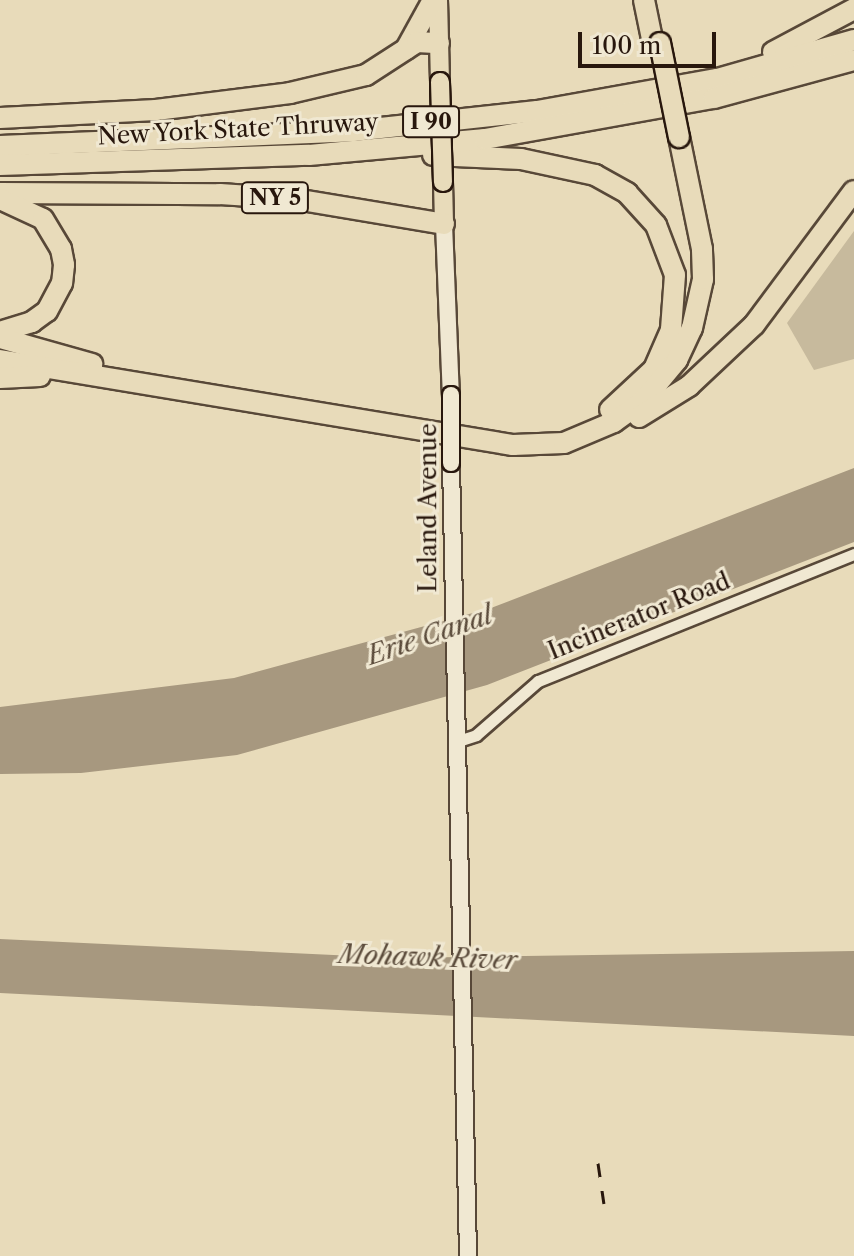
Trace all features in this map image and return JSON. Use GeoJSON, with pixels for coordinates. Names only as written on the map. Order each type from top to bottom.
{"type":"FeatureCollection","features":[{"type":"Feature","properties":{"kind":"highway"},"geometry":{"type":"LineString","coordinates":[[406,49],[435,0]]}},
{"type":"Feature","properties":{"kind":"highway"},"geometry":{"type":"LineString","coordinates":[[587,435],[614,422],[657,388],[677,360],[696,318],[702,249],[644,0]]}},
{"type":"Feature","properties":{"kind":"highway"},"geometry":{"type":"LineString","coordinates":[[651,0],[656,44]]}},
{"type":"Feature","properties":{"kind":"highway"},"geometry":{"type":"LineString","coordinates":[[680,85],[801,41],[854,9]]}},
{"type":"Feature","properties":{"kind":"highway"},"geometry":{"type":"LineString","coordinates":[[0,118],[156,110],[290,93],[366,75],[423,40],[439,43]]}},
{"type":"Feature","properties":{"kind":"highway","name":"New York State Thruway"},"geometry":{"type":"LineString","coordinates":[[0,146],[353,131],[537,111],[680,85],[854,40]]}},
{"type":"Feature","properties":{"kind":"highway","name":"New York State Thruway"},"geometry":{"type":"LineString","coordinates":[[0,165],[309,155],[553,129],[714,98],[854,60]]}},
{"type":"Feature","properties":{"kind":"highway"},"geometry":{"type":"LineString","coordinates":[[0,353],[515,433],[544,433],[601,418],[648,387],[687,321],[696,261],[676,137]]}},
{"type":"Feature","properties":{"kind":"highway"},"geometry":{"type":"LineString","coordinates":[[309,155],[521,159],[595,175],[635,201],[667,248],[675,275],[671,330],[654,369],[601,418]]}},
{"type":"Feature","properties":{"kind":"highway"},"geometry":{"type":"LineString","coordinates":[[0,360],[513,445],[564,443],[639,417],[720,360],[754,325],[854,191]]}},
{"type":"Feature","properties":{"kind":"highway","name":"NY 5"},"geometry":{"type":"LineString","coordinates":[[0,196],[220,194],[295,199],[444,224]]}},
{"type":"Feature","properties":{"kind":"highway"},"geometry":{"type":"LineString","coordinates":[[0,196],[43,219],[61,249],[64,265],[62,283],[47,311],[32,322],[0,335]]}},
{"type":"Feature","properties":{"kind":"highway"},"geometry":{"type":"LineString","coordinates":[[0,335],[123,373]]}},
{"type":"Feature","properties":{"kind":"highway"},"geometry":{"type":"LineString","coordinates":[[0,378],[98,376]]}},
{"type":"Feature","properties":{"kind":"main road","name":"Leland Avenue"},"geometry":{"type":"LineString","coordinates":[[435,0],[444,224]]}},
{"type":"Feature","properties":{"kind":"street","name":"Leland Avenue"},"geometry":{"type":"LineString","coordinates":[[444,224],[451,395],[460,1022],[468,1256]]}},
{"type":"Feature","properties":{"kind":"street","name":"Incinerator Road"},"geometry":{"type":"LineString","coordinates":[[455,742],[476,735],[538,681],[854,554]]}},
{"type":"Feature","properties":{"kind":"shaded area"},"geometry":{"type":"Polygon","coordinates":[[[854,231],[854,359],[814,370],[787,323],[854,231]]]}},
{"type":"Feature","properties":{"kind":"water","name":"Erie Canal"},"geometry":{"type":"Polygon","coordinates":[[[854,468],[854,542],[487,685],[237,755],[81,773],[0,774],[0,707],[234,678],[491,608],[854,468]]]}},
{"type":"Feature","properties":{"kind":"water","name":"Mohawk River"},"geometry":{"type":"Polygon","coordinates":[[[0,939],[397,958],[854,951],[854,1036],[0,993],[0,939]]]}},
{"type":"Feature","properties":{"kind":"railway"},"geometry":{"type":"LineString","coordinates":[[598,1163],[604,1204]]}}]}
